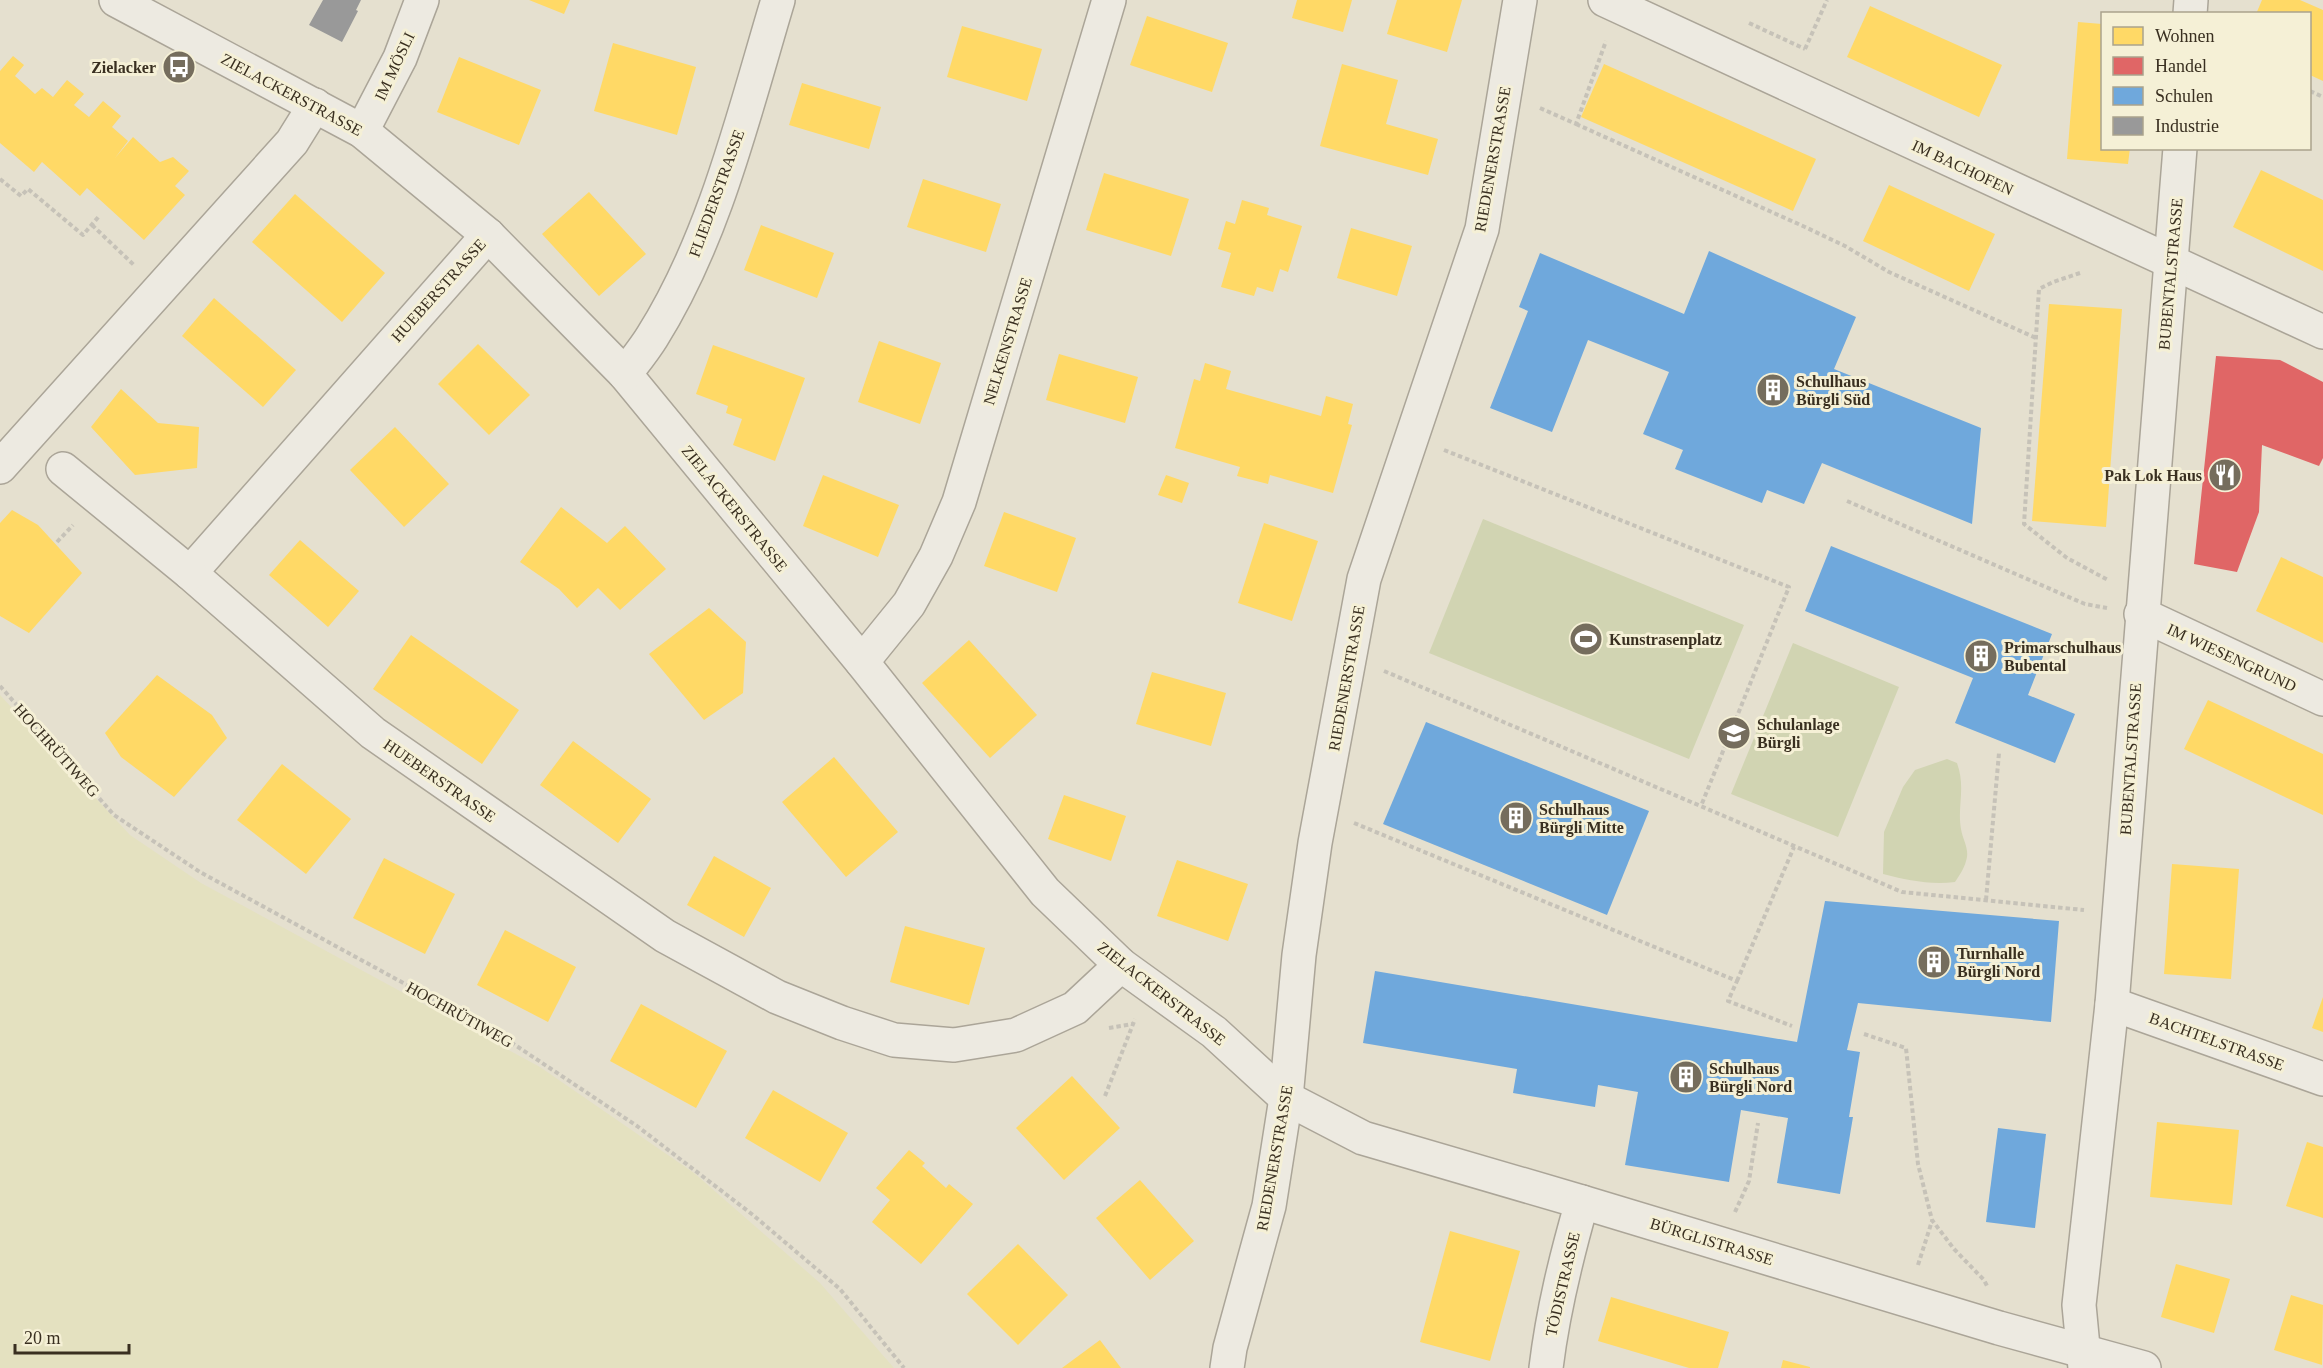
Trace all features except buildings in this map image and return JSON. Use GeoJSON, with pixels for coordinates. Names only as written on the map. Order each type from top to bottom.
{"type":"FeatureCollection","features":[{"type":"Feature","properties":{"kind":"street","name":"ZIELACKERSTRASSE"},"geometry":{"type":"LineString","coordinates":[[116,0],[362,131],[488,235],[625,374],[862,662],[1045,892],[1121,965],[1214,1032],[1286,1098]]}},
{"type":"Feature","properties":{"kind":"street","name":"IM MÖSLI"},"geometry":{"type":"LineString","coordinates":[[362,131],[400,58],[422,0]]}},
{"type":"Feature","properties":{"kind":"street","name":"FLIEDERSTRASSE"},"geometry":{"type":"LineString","coordinates":[[625,374],[651,339],[676,296],[700,242],[732,155],[778,0]]}},
{"type":"Feature","properties":{"kind":"street","name":"NELKENSTRASSE"},"geometry":{"type":"LineString","coordinates":[[862,662],[909,604],[936,556],[959,502],[1109,0]]}},
{"type":"Feature","properties":{"kind":"street","name":"RIEDENERSTRASSE"},"geometry":{"type":"LineString","coordinates":[[1227,1368],[1230,1348],[1269,1206],[1286,1098],[1299,955],[1315,843],[1364,579],[1482,229],[1501,103],[1520,0]]}},
{"type":"Feature","properties":{"kind":"street","name":"IM BACHOFEN"},"geometry":{"type":"LineString","coordinates":[[1605,0],[2323,332]]}},
{"type":"Feature","properties":{"kind":"street"},"geometry":{"type":"LineString","coordinates":[[0,468],[292,142],[315,105]]}},
{"type":"Feature","properties":{"kind":"street","name":"BUBENTALSTRASSE"},"geometry":{"type":"LineString","coordinates":[[2084,1359],[2079,1305],[2112,1004],[2127,611],[2172,263],[2180,150]]}},
{"type":"Feature","properties":{"kind":"street","name":"HUEBERSTRASSE"},"geometry":{"type":"LineString","coordinates":[[488,235],[190,573],[373,733],[664,936],[777,997],[842,1023],[894,1040],[954,1045],[1016,1035],[1075,1008],[1121,965]]}},
{"type":"Feature","properties":{"kind":"street"},"geometry":{"type":"LineString","coordinates":[[63,470],[190,573]]}},
{"type":"Feature","properties":{"kind":"street","name":"IM WIESENGRUND"},"geometry":{"type":"LineString","coordinates":[[2127,611],[2323,699]]}},
{"type":"Feature","properties":{"kind":"street","name":"BACHTELSTRASSE"},"geometry":{"type":"LineString","coordinates":[[2112,1004],[2323,1079]]}},
{"type":"Feature","properties":{"kind":"street","name":"BÜRGLISTRASSE"},"geometry":{"type":"LineString","coordinates":[[1286,1098],[1363,1138],[1998,1328],[2084,1359],[2144,1368]]}},
{"type":"Feature","properties":{"kind":"street","name":"TÖDISTRASSE"},"geometry":{"type":"LineString","coordinates":[[1546,1368],[1555,1305],[1582,1202]]}},
{"type":"Feature","properties":{"kind":"path"},"geometry":{"type":"LineString","coordinates":[[1802,56],[1827,0]]}},
{"type":"Feature","properties":{"kind":"path"},"geometry":{"type":"LineString","coordinates":[[1576,124],[1609,33]]}},
{"type":"Feature","properties":{"kind":"path"},"geometry":{"type":"LineString","coordinates":[[1533,105],[1823,236],[1889,272],[2036,338]]}},
{"type":"Feature","properties":{"kind":"path"},"geometry":{"type":"LineString","coordinates":[[0,179],[21,196],[28,189],[83,235],[100,216]]}},
{"type":"Feature","properties":{"kind":"path"},"geometry":{"type":"LineString","coordinates":[[92,225],[160,288]]}},
{"type":"Feature","properties":{"kind":"path"},"geometry":{"type":"LineString","coordinates":[[2080,273],[2039,289],[2024,525],[2067,558],[2109,580]]}},
{"type":"Feature","properties":{"kind":"path"},"geometry":{"type":"LineString","coordinates":[[1435,447],[1789,587],[1701,806]]}},
{"type":"Feature","properties":{"kind":"path"},"geometry":{"type":"LineString","coordinates":[[1847,501],[2085,604],[2127,611]]}},
{"type":"Feature","properties":{"kind":"path"},"geometry":{"type":"LineString","coordinates":[[1378,669],[1902,892],[2085,910]]}},
{"type":"Feature","properties":{"kind":"path","name":"HOCHRÜTIWEG"},"geometry":{"type":"LineString","coordinates":[[0,686],[114,815],[200,872],[506,1039],[637,1126],[753,1215],[840,1289],[904,1368]]}},
{"type":"Feature","properties":{"kind":"path"},"geometry":{"type":"LineString","coordinates":[[1986,900],[1999,753]]}},
{"type":"Feature","properties":{"kind":"path"},"geometry":{"type":"LineString","coordinates":[[1353,822],[1737,981]]}},
{"type":"Feature","properties":{"kind":"path"},"geometry":{"type":"LineString","coordinates":[[1792,1026],[1728,1001],[1794,847]]}},
{"type":"Feature","properties":{"kind":"path"},"geometry":{"type":"LineString","coordinates":[[1105,1096],[1132,1024]]}},
{"type":"Feature","properties":{"kind":"path"},"geometry":{"type":"LineString","coordinates":[[1864,1034],[1906,1048],[1918,1164],[1932,1220],[1954,1249],[1984,1280],[1987,1285],[1985,1293]]}},
{"type":"Feature","properties":{"kind":"path"},"geometry":{"type":"LineString","coordinates":[[1732,1217],[1749,1181],[1758,1123]]}},
{"type":"Feature","properties":{"kind":"path"},"geometry":{"type":"LineString","coordinates":[[1917,1269],[1932,1220]]}},
{"type":"Feature","properties":{"kind":"shaded area"},"geometry":{"type":"Polygon","coordinates":[[[0,695],[130,835],[201,883],[540,1067],[694,1173],[820,1283],[894,1368],[0,1368],[0,695]]]}},
{"type":"Feature","properties":{"kind":"green space","name":"Kunstrasenplatz"},"geometry":{"type":"Polygon","coordinates":[[[1483,519],[1744,625],[1689,759],[1429,653],[1483,519]]]}},
{"type":"Feature","properties":{"kind":"green space"},"geometry":{"type":"Polygon","coordinates":[[[1793,643],[1899,687],[1838,837],[1731,794],[1793,643]]]}},
{"type":"Feature","properties":{"kind":"green space"},"geometry":{"type":"Polygon","coordinates":[[[1947,759],[1957,763],[1960,772],[1960,821],[1967,853],[1961,872],[1955,882],[1945,883],[1918,881],[1883,874],[1884,832],[1903,787],[1915,770],[1947,759]]]}},
{"type":"Feature","properties":{"kind":"place","name":"Zielacker"},"geometry":{"type":"Point","coordinates":[179,67]}},
{"type":"Feature","properties":{"kind":"place","name":"Schulhaus Bürgli Süd"},"geometry":{"type":"Point","coordinates":[1773,390]}},
{"type":"Feature","properties":{"kind":"place","name":"Pak Lok Haus"},"geometry":{"type":"Point","coordinates":[2225,475]}},
{"type":"Feature","properties":{"kind":"place","name":"Kunstrasenplatz"},"geometry":{"type":"Point","coordinates":[1586,639]}},
{"type":"Feature","properties":{"kind":"place","name":"Primarschulhaus Bubental"},"geometry":{"type":"Point","coordinates":[1981,656]}},
{"type":"Feature","properties":{"kind":"place","name":"Schulanlage Bürgli"},"geometry":{"type":"Point","coordinates":[1734,733]}},
{"type":"Feature","properties":{"kind":"place","name":"Schulhaus Bürgli Mitte"},"geometry":{"type":"Point","coordinates":[1516,818]}},
{"type":"Feature","properties":{"kind":"place","name":"Turnhalle Bürgli Nord"},"geometry":{"type":"Point","coordinates":[1934,962]}},
{"type":"Feature","properties":{"kind":"place","name":"Schulhaus Bürgli Nord"},"geometry":{"type":"Point","coordinates":[1686,1077]}}]}
